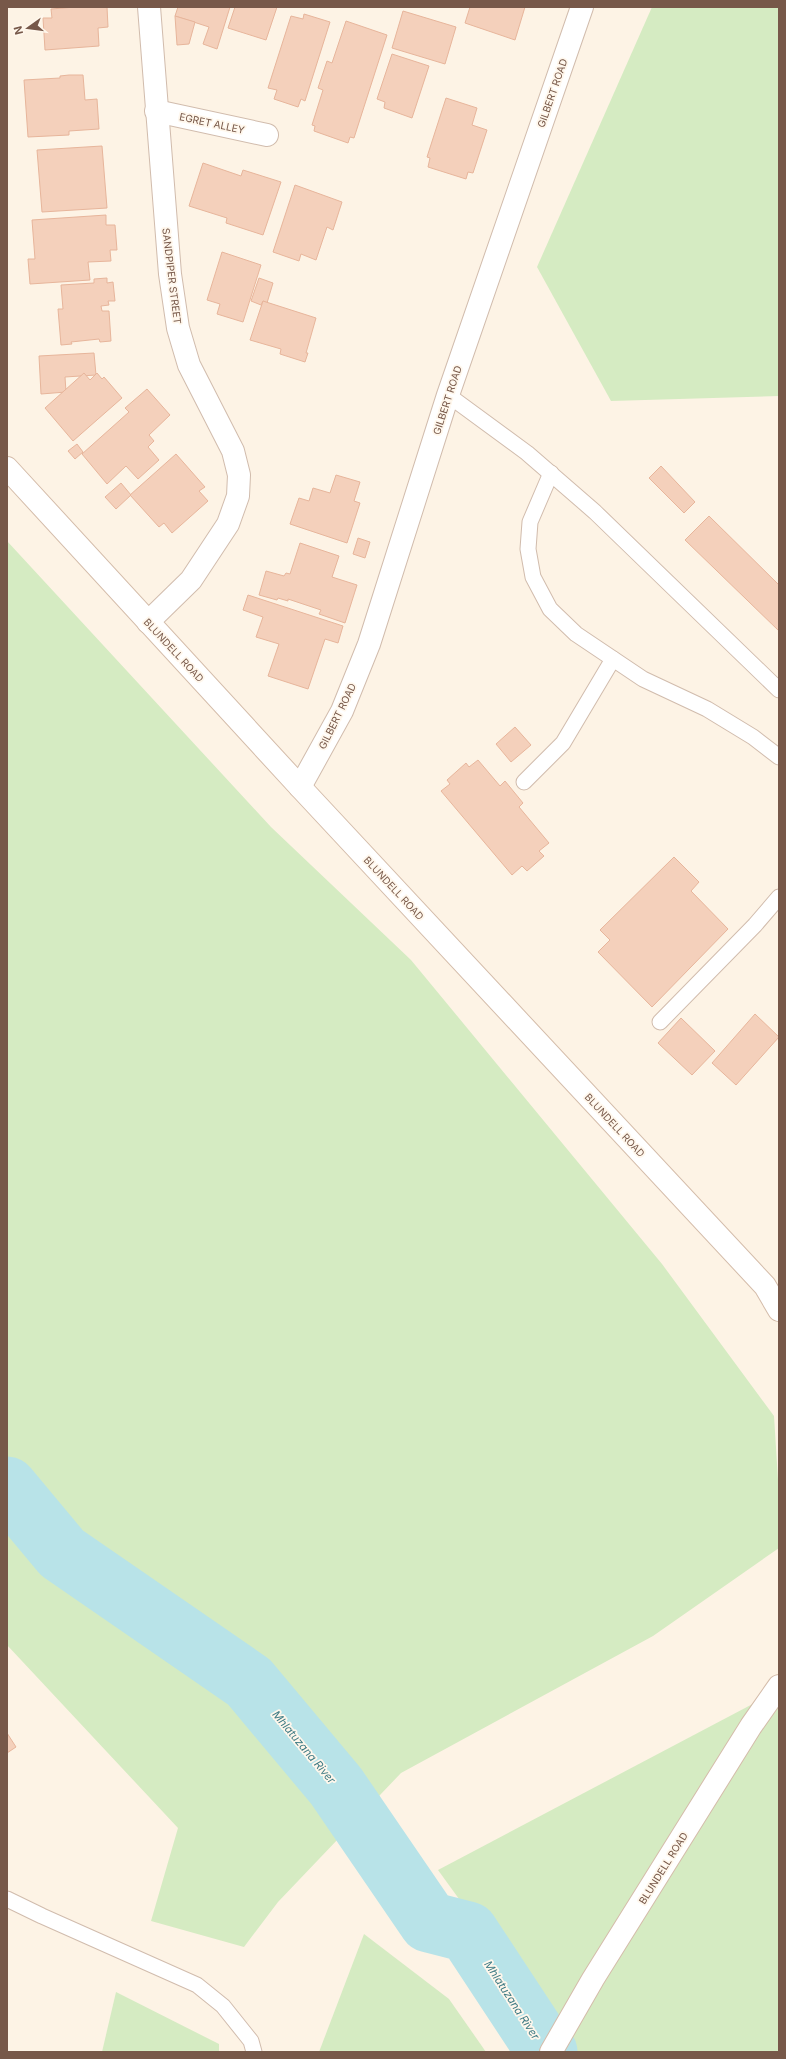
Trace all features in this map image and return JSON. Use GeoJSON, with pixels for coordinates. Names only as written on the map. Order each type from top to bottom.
{"type":"FeatureCollection","features":[{"type":"Feature","properties":{"kind":"street","name":"SANDPIPER STREET"},"geometry":{"type":"LineString","coordinates":[[148,622],[191,580],[228,524],[238,496],[239,475],[233,451],[189,365],[178,328],[170,274],[149,7]]}},
{"type":"Feature","properties":{"kind":"street","name":"GILBERT ROAD"},"geometry":{"type":"LineString","coordinates":[[300,787],[342,711],[369,644],[448,395],[582,7]]}},
{"type":"Feature","properties":{"kind":"street","name":"EGRET ALLEY"},"geometry":{"type":"LineString","coordinates":[[156,111],[267,135]]}},
{"type":"Feature","properties":{"kind":"street","name":"BLUNDELL ROAD"},"geometry":{"type":"LineString","coordinates":[[7,468],[300,787],[766,1286],[779,1310]]}},
{"type":"Feature","properties":{"kind":"street","name":"BLUNDELL ROAD"},"geometry":{"type":"LineString","coordinates":[[551,2052],[593,1979],[751,1726],[779,1686]]}},
{"type":"Feature","properties":{"kind":"lane"},"geometry":{"type":"LineString","coordinates":[[448,395],[527,453],[595,512],[779,690]]}},
{"type":"Feature","properties":{"kind":"lane"},"geometry":{"type":"LineString","coordinates":[[551,473],[530,522],[528,549],[533,577],[550,609],[576,634],[643,679],[707,709],[753,737],[779,756]]}},
{"type":"Feature","properties":{"kind":"lane"},"geometry":{"type":"LineString","coordinates":[[524,782],[563,743],[613,659]]}},
{"type":"Feature","properties":{"kind":"lane"},"geometry":{"type":"LineString","coordinates":[[660,1022],[755,925],[779,897]]}},
{"type":"Feature","properties":{"kind":"lane"},"geometry":{"type":"LineString","coordinates":[[7,1899],[197,1985],[222,2006],[251,2041],[254,2052]]}},
{"type":"Feature","properties":{"kind":"green space"},"geometry":{"type":"Polygon","coordinates":[[[652,7],[779,7],[779,396],[611,401],[537,267],[652,7]]]}},
{"type":"Feature","properties":{"kind":"green space"},"geometry":{"type":"Polygon","coordinates":[[[7,541],[271,827],[411,960],[662,1264],[774,1416],[779,1496],[779,1548],[653,1636],[401,1773],[278,1902],[244,1947],[151,1921],[178,1828],[7,1645],[7,541]]]}},
{"type":"Feature","properties":{"kind":"green space"},"geometry":{"type":"Polygon","coordinates":[[[779,1690],[779,2052],[570,2052],[438,1870],[779,1690]]]}},
{"type":"Feature","properties":{"kind":"green space"},"geometry":{"type":"Polygon","coordinates":[[[364,1934],[449,1999],[486,2052],[319,2052],[364,1934]]]}},
{"type":"Feature","properties":{"kind":"green space"},"geometry":{"type":"Polygon","coordinates":[[[116,1992],[219,2044],[219,2052],[102,2052],[116,1992]]]}},
{"type":"Feature","properties":{"kind":"building"},"geometry":{"type":"Polygon","coordinates":[[[107,7],[108,27],[98,28],[99,46],[45,50],[43,18],[52,18],[51,9],[107,7]]]}},
{"type":"Feature","properties":{"kind":"building"},"geometry":{"type":"Polygon","coordinates":[[[178,7],[230,7],[217,49],[203,44],[209,27],[175,16],[178,7]]]}},
{"type":"Feature","properties":{"kind":"building"},"geometry":{"type":"Polygon","coordinates":[[[235,7],[277,7],[266,40],[228,28],[235,7]]]}},
{"type":"Feature","properties":{"kind":"building"},"geometry":{"type":"Polygon","coordinates":[[[470,7],[525,7],[515,40],[465,23],[470,7]]]}},
{"type":"Feature","properties":{"kind":"building"},"geometry":{"type":"Polygon","coordinates":[[[403,11],[456,27],[445,64],[392,48],[403,11]]]}},
{"type":"Feature","properties":{"kind":"building"},"geometry":{"type":"Polygon","coordinates":[[[304,14],[330,22],[305,101],[301,99],[298,107],[274,99],[277,90],[268,88],[291,16],[303,19],[304,14]]]}},
{"type":"Feature","properties":{"kind":"building"},"geometry":{"type":"Polygon","coordinates":[[[175,16],[195,22],[189,44],[177,45],[175,16]]]}},
{"type":"Feature","properties":{"kind":"building"},"geometry":{"type":"Polygon","coordinates":[[[346,21],[387,35],[354,138],[350,137],[348,143],[314,131],[315,126],[312,125],[323,90],[318,88],[327,61],[332,63],[346,21]]]}},
{"type":"Feature","properties":{"kind":"building"},"geometry":{"type":"Polygon","coordinates":[[[392,54],[429,66],[412,118],[384,108],[385,102],[377,99],[392,54]]]}},
{"type":"Feature","properties":{"kind":"building"},"geometry":{"type":"Polygon","coordinates":[[[83,75],[85,100],[97,99],[99,129],[69,131],[69,135],[28,137],[24,80],[60,78],[60,76],[83,75]]]}},
{"type":"Feature","properties":{"kind":"building"},"geometry":{"type":"Polygon","coordinates":[[[446,98],[477,108],[472,125],[487,130],[473,173],[468,172],[466,179],[428,167],[430,158],[427,157],[446,98]]]}},
{"type":"Feature","properties":{"kind":"building"},"geometry":{"type":"Polygon","coordinates":[[[102,146],[107,208],[42,212],[37,150],[102,146]]]}},
{"type":"Feature","properties":{"kind":"building"},"geometry":{"type":"Polygon","coordinates":[[[203,163],[241,176],[243,170],[281,182],[263,235],[226,223],[227,218],[189,206],[203,163]]]}},
{"type":"Feature","properties":{"kind":"building"},"geometry":{"type":"Polygon","coordinates":[[[295,185],[342,202],[333,230],[327,227],[316,260],[301,254],[299,261],[273,252],[295,185]]]}},
{"type":"Feature","properties":{"kind":"building"},"geometry":{"type":"Polygon","coordinates":[[[106,215],[106,225],[115,225],[117,250],[110,250],[111,261],[88,262],[90,280],[30,284],[28,259],[35,259],[32,220],[106,215]]]}},
{"type":"Feature","properties":{"kind":"building"},"geometry":{"type":"Polygon","coordinates":[[[222,252],[261,265],[243,322],[217,314],[220,304],[207,300],[222,252]]]}},
{"type":"Feature","properties":{"kind":"building"},"geometry":{"type":"Polygon","coordinates":[[[107,278],[107,283],[113,282],[115,301],[108,301],[109,305],[101,306],[102,311],[109,311],[111,341],[100,342],[99,339],[71,342],[72,344],[61,345],[58,309],[63,309],[61,285],[94,283],[94,279],[107,278]]]}},
{"type":"Feature","properties":{"kind":"building"},"geometry":{"type":"Polygon","coordinates":[[[259,278],[273,283],[267,303],[263,301],[261,305],[251,301],[259,278]]]}},
{"type":"Feature","properties":{"kind":"building"},"geometry":{"type":"Polygon","coordinates":[[[263,301],[316,318],[306,353],[308,353],[305,362],[280,354],[281,349],[250,340],[263,301]]]}},
{"type":"Feature","properties":{"kind":"building"},"geometry":{"type":"Polygon","coordinates":[[[94,353],[96,375],[65,377],[66,392],[41,394],[39,356],[94,353]]]}},
{"type":"Feature","properties":{"kind":"building"},"geometry":{"type":"Polygon","coordinates":[[[84,373],[90,380],[97,373],[102,379],[104,377],[122,398],[73,441],[45,408],[84,373]]]}},
{"type":"Feature","properties":{"kind":"building"},"geometry":{"type":"Polygon","coordinates":[[[147,389],[170,415],[149,435],[154,441],[148,447],[159,460],[138,479],[126,466],[107,484],[82,454],[129,412],[125,408],[147,389]]]}},
{"type":"Feature","properties":{"kind":"building"},"geometry":{"type":"Polygon","coordinates":[[[77,444],[83,452],[75,459],[68,451],[77,444]]]}},
{"type":"Feature","properties":{"kind":"building"},"geometry":{"type":"Polygon","coordinates":[[[176,454],[205,487],[199,491],[208,501],[172,533],[164,523],[159,527],[130,495],[176,454]]]}},
{"type":"Feature","properties":{"kind":"building"},"geometry":{"type":"Polygon","coordinates":[[[661,466],[695,502],[684,513],[649,478],[661,466]]]}},
{"type":"Feature","properties":{"kind":"building"},"geometry":{"type":"Polygon","coordinates":[[[336,475],[360,482],[354,501],[360,503],[347,543],[290,524],[299,498],[309,501],[313,488],[330,493],[336,475]]]}},
{"type":"Feature","properties":{"kind":"building"},"geometry":{"type":"Polygon","coordinates":[[[121,483],[131,495],[116,509],[105,497],[121,483]]]}},
{"type":"Feature","properties":{"kind":"building"},"geometry":{"type":"Polygon","coordinates":[[[709,516],[779,585],[779,631],[685,540],[709,516]]]}},
{"type":"Feature","properties":{"kind":"building"},"geometry":{"type":"Polygon","coordinates":[[[358,538],[370,542],[365,558],[353,554],[358,538]]]}},
{"type":"Feature","properties":{"kind":"building"},"geometry":{"type":"Polygon","coordinates":[[[300,543],[339,556],[332,577],[357,585],[345,623],[319,614],[321,610],[288,599],[288,601],[278,598],[277,600],[259,595],[266,571],[284,576],[286,573],[290,574],[300,543]]]}},
{"type":"Feature","properties":{"kind":"building"},"geometry":{"type":"Polygon","coordinates":[[[248,595],[343,626],[338,643],[325,639],[308,689],[268,676],[279,644],[256,637],[263,617],[243,610],[248,595]]]}},
{"type":"Feature","properties":{"kind":"building"},"geometry":{"type":"Polygon","coordinates":[[[515,727],[531,745],[511,762],[496,744],[515,727]]]}},
{"type":"Feature","properties":{"kind":"building"},"geometry":{"type":"Polygon","coordinates":[[[478,760],[500,786],[505,781],[523,803],[519,807],[549,843],[539,851],[544,856],[527,871],[522,866],[512,875],[441,791],[450,784],[447,780],[466,763],[469,767],[478,760]]]}},
{"type":"Feature","properties":{"kind":"building"},"geometry":{"type":"Polygon","coordinates":[[[674,857],[699,882],[691,891],[728,929],[652,1007],[598,952],[610,940],[600,930],[674,857]]]}},
{"type":"Feature","properties":{"kind":"building"},"geometry":{"type":"Polygon","coordinates":[[[755,1014],[779,1037],[736,1085],[712,1063],[755,1014]]]}},
{"type":"Feature","properties":{"kind":"building"},"geometry":{"type":"Polygon","coordinates":[[[681,1018],[715,1051],[692,1075],[658,1043],[681,1018]]]}},
{"type":"Feature","properties":{"kind":"building"},"geometry":{"type":"Polygon","coordinates":[[[7,1733],[16,1747],[7,1753],[7,1733]]]}},
{"type":"Feature","properties":{"kind":"waterway","name":"Mhlatuzana River"},"geometry":{"type":"LineString","coordinates":[[7,1487],[62,1553],[249,1682],[336,1786],[429,1922],[468,1932],[547,2052]]}}]}
